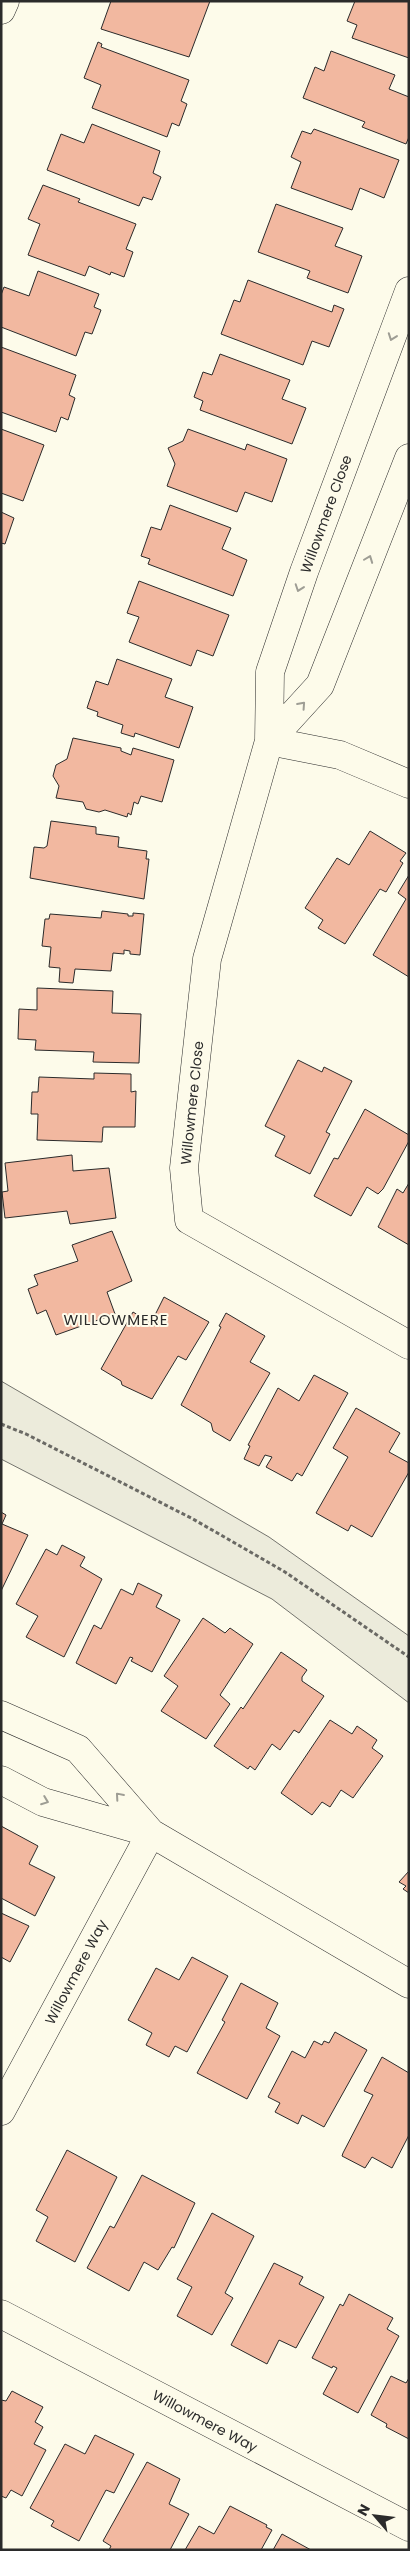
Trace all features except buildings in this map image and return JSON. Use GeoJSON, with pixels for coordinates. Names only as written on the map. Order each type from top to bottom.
{"type":"FeatureCollection","features":[{"type":"Feature","properties":{"kind":"street"},"geometry":{"type":"LineString","coordinates":[[1,10],[5,1]]}},
{"type":"Feature","properties":{"kind":"street","name":"Willowmere Close"},"geometry":{"type":"LineString","coordinates":[[409,291],[304,572],[270,672],[269,742],[207,959],[184,1168],[190,1220],[409,1345]]}},
{"type":"Feature","properties":{"kind":"street","name":"Willowmere Close"},"geometry":{"type":"LineString","coordinates":[[269,742],[320,685],[409,458]]}},
{"type":"Feature","properties":{"kind":"street"},"geometry":{"type":"LineString","coordinates":[[269,742],[340,755],[409,784]]}},
{"type":"Feature","properties":{"kind":"street"},"geometry":{"type":"LineString","coordinates":[[1,1715],[78,1749],[151,1833]]}},
{"type":"Feature","properties":{"kind":"street"},"geometry":{"type":"LineString","coordinates":[[1,1780],[43,1802],[151,1833],[409,1984]]}},
{"type":"Feature","properties":{"kind":"street","name":"Willowmere Way"},"geometry":{"type":"LineString","coordinates":[[1,2111],[151,1833]]}},
{"type":"Feature","properties":{"kind":"street","name":"Willowmere Way"},"geometry":{"type":"LineString","coordinates":[[1,2314],[409,2527]]}},
{"type":"Feature","properties":{"kind":"path"},"geometry":{"type":"LineString","coordinates":[[1,1424],[26,1434],[185,1515],[285,1572],[409,1657]]}},
{"type":"Feature","properties":{"kind":"shaded area"},"geometry":{"type":"Polygon","coordinates":[[[1,1381],[269,1537],[409,1636],[409,1703],[272,1599],[1,1459],[1,1381]]]}},
{"type":"Feature","properties":{"kind":"district","name":"WILLOWMERE"},"geometry":{"type":"Point","coordinates":[116,1320]}}]}
